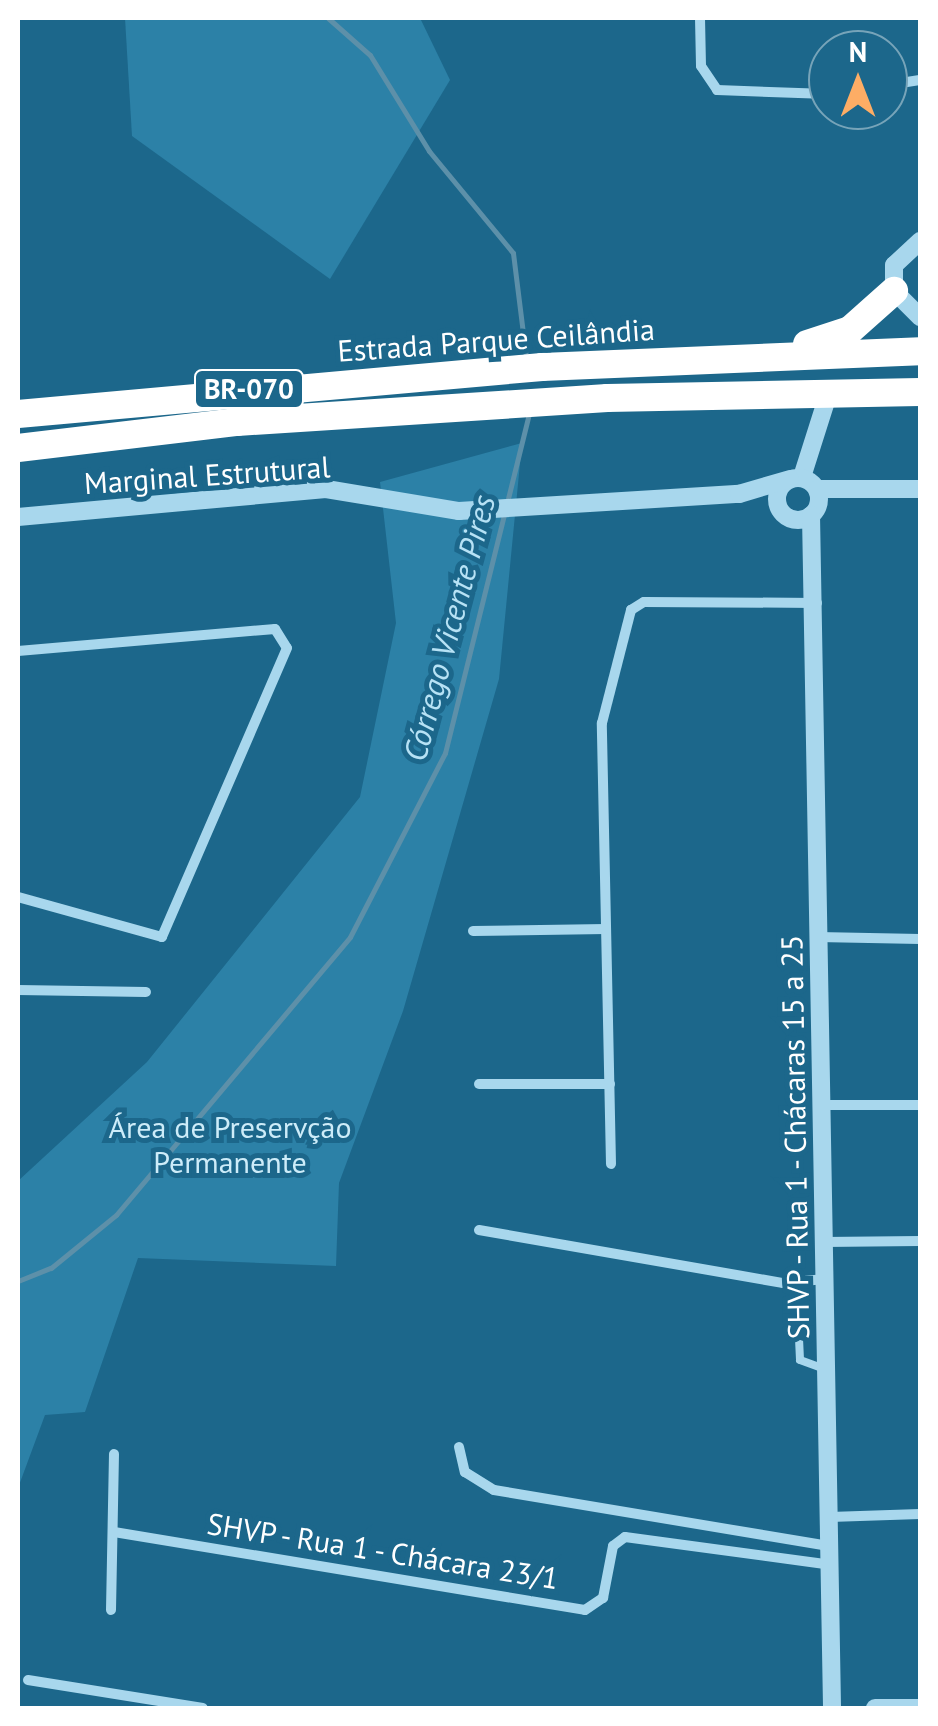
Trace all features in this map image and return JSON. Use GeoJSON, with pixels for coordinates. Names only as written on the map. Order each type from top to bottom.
{"type":"FeatureCollection","features":[{"type":"Feature","properties":{"kind":"highway"},"geometry":{"type":"LineString","coordinates":[[762,354],[840,334],[894,291]]}},
{"type":"Feature","properties":{"kind":"highway","name":"Estrada Parque Ceilândia"},"geometry":{"type":"LineString","coordinates":[[18,414],[542,368],[762,354],[920,351]]}},
{"type":"Feature","properties":{"kind":"highway","name":"BR-070"},"geometry":{"type":"LineString","coordinates":[[21,449],[547,402],[920,392]]}},
{"type":"Feature","properties":{"kind":"street"},"geometry":{"type":"LineString","coordinates":[[700,18],[700,66],[717,90],[808,93]]}},
{"type":"Feature","properties":{"kind":"street"},"geometry":{"type":"LineString","coordinates":[[920,241],[894,264],[894,291],[920,317]]}},
{"type":"Feature","properties":{"kind":"street"},"geometry":{"type":"LineString","coordinates":[[787,517],[778,492],[796,478],[828,395]]}},
{"type":"Feature","properties":{"kind":"street"},"geometry":{"type":"LineString","coordinates":[[796,478],[818,490],[920,489]]}},
{"type":"Feature","properties":{"kind":"street","name":"Marginal Estrutural"},"geometry":{"type":"LineString","coordinates":[[18,517],[326,489],[458,511],[739,494],[796,478]]}},
{"type":"Feature","properties":{"kind":"street"},"geometry":{"type":"LineString","coordinates":[[739,494],[787,517],[811,516],[818,490]]}},
{"type":"Feature","properties":{"kind":"street","name":"SHVP - Rua 1 - Chácaras 15 a 25"},"geometry":{"type":"LineString","coordinates":[[811,516],[818,603],[818,937],[824,1242],[816,1280],[828,1370],[832,1708]]}},
{"type":"Feature","properties":{"kind":"street","name":"SHVP - Rua 1 - Chácaras 15 a 25"},"geometry":{"type":"LineString","coordinates":[[787,517],[814,565]]}},
{"type":"Feature","properties":{"kind":"street"},"geometry":{"type":"LineString","coordinates":[[611,1164],[602,723],[631,610],[644,602],[818,603]]}},
{"type":"Feature","properties":{"kind":"street"},"geometry":{"type":"LineString","coordinates":[[18,651],[275,628],[287,648],[162,937],[18,897]]}},
{"type":"Feature","properties":{"kind":"street"},"geometry":{"type":"LineString","coordinates":[[473,931],[606,929]]}},
{"type":"Feature","properties":{"kind":"street"},"geometry":{"type":"LineString","coordinates":[[818,937],[920,939]]}},
{"type":"Feature","properties":{"kind":"street"},"geometry":{"type":"LineString","coordinates":[[18,990],[146,992]]}},
{"type":"Feature","properties":{"kind":"street"},"geometry":{"type":"LineString","coordinates":[[479,1084],[610,1084]]}},
{"type":"Feature","properties":{"kind":"street"},"geometry":{"type":"LineString","coordinates":[[822,1105],[920,1105]]}},
{"type":"Feature","properties":{"kind":"street"},"geometry":{"type":"LineString","coordinates":[[479,1230],[816,1280]]}},
{"type":"Feature","properties":{"kind":"street"},"geometry":{"type":"LineString","coordinates":[[824,1242],[920,1241]]}},
{"type":"Feature","properties":{"kind":"street"},"geometry":{"type":"LineString","coordinates":[[458,1446],[464,1472],[510,1494],[832,1556]]}},
{"type":"Feature","properties":{"kind":"street"},"geometry":{"type":"LineString","coordinates":[[111,1610],[114,1454]]}},
{"type":"Feature","properties":{"kind":"street"},"geometry":{"type":"LineString","coordinates":[[830,1517],[920,1514]]}},
{"type":"Feature","properties":{"kind":"street","name":"SHVP - Rua 1 - Chácara 23/1"},"geometry":{"type":"LineString","coordinates":[[114,1532],[585,1610],[603,1598],[614,1546],[625,1537],[832,1556]]}},
{"type":"Feature","properties":{"kind":"street"},"geometry":{"type":"LineString","coordinates":[[28,1680],[203,1708]]}},
{"type":"Feature","properties":{"kind":"street"},"geometry":{"type":"LineString","coordinates":[[875,1708],[920,1708]]}},
{"type":"Feature","properties":{"kind":"lane"},"geometry":{"type":"LineString","coordinates":[[816,1280],[797,1296],[800,1360],[828,1370]]}},
{"type":"Feature","properties":{"kind":"green space"},"geometry":{"type":"Polygon","coordinates":[[[125,18],[420,18],[450,80],[330,279],[132,136],[125,18]]]}},
{"type":"Feature","properties":{"kind":"green space","name":"Área de Preservção Permanente"},"geometry":{"type":"Polygon","coordinates":[[[522,443],[499,679],[403,1011],[339,1183],[336,1266],[138,1258],[85,1412],[45,1415],[18,1488],[18,1181],[147,1062],[360,797],[396,623],[380,482],[522,443]]]}},
{"type":"Feature","properties":{"kind":"waterway","name":"Córrego Vicente Pires"},"geometry":{"type":"LineString","coordinates":[[328,18],[370,55],[429,151],[513,253],[526,358]]}},
{"type":"Feature","properties":{"kind":"waterway","name":"Córrego Vicente Pires"},"geometry":{"type":"LineString","coordinates":[[18,1281],[51,1268],[116,1215],[350,937],[445,753],[529,414]]}}]}
